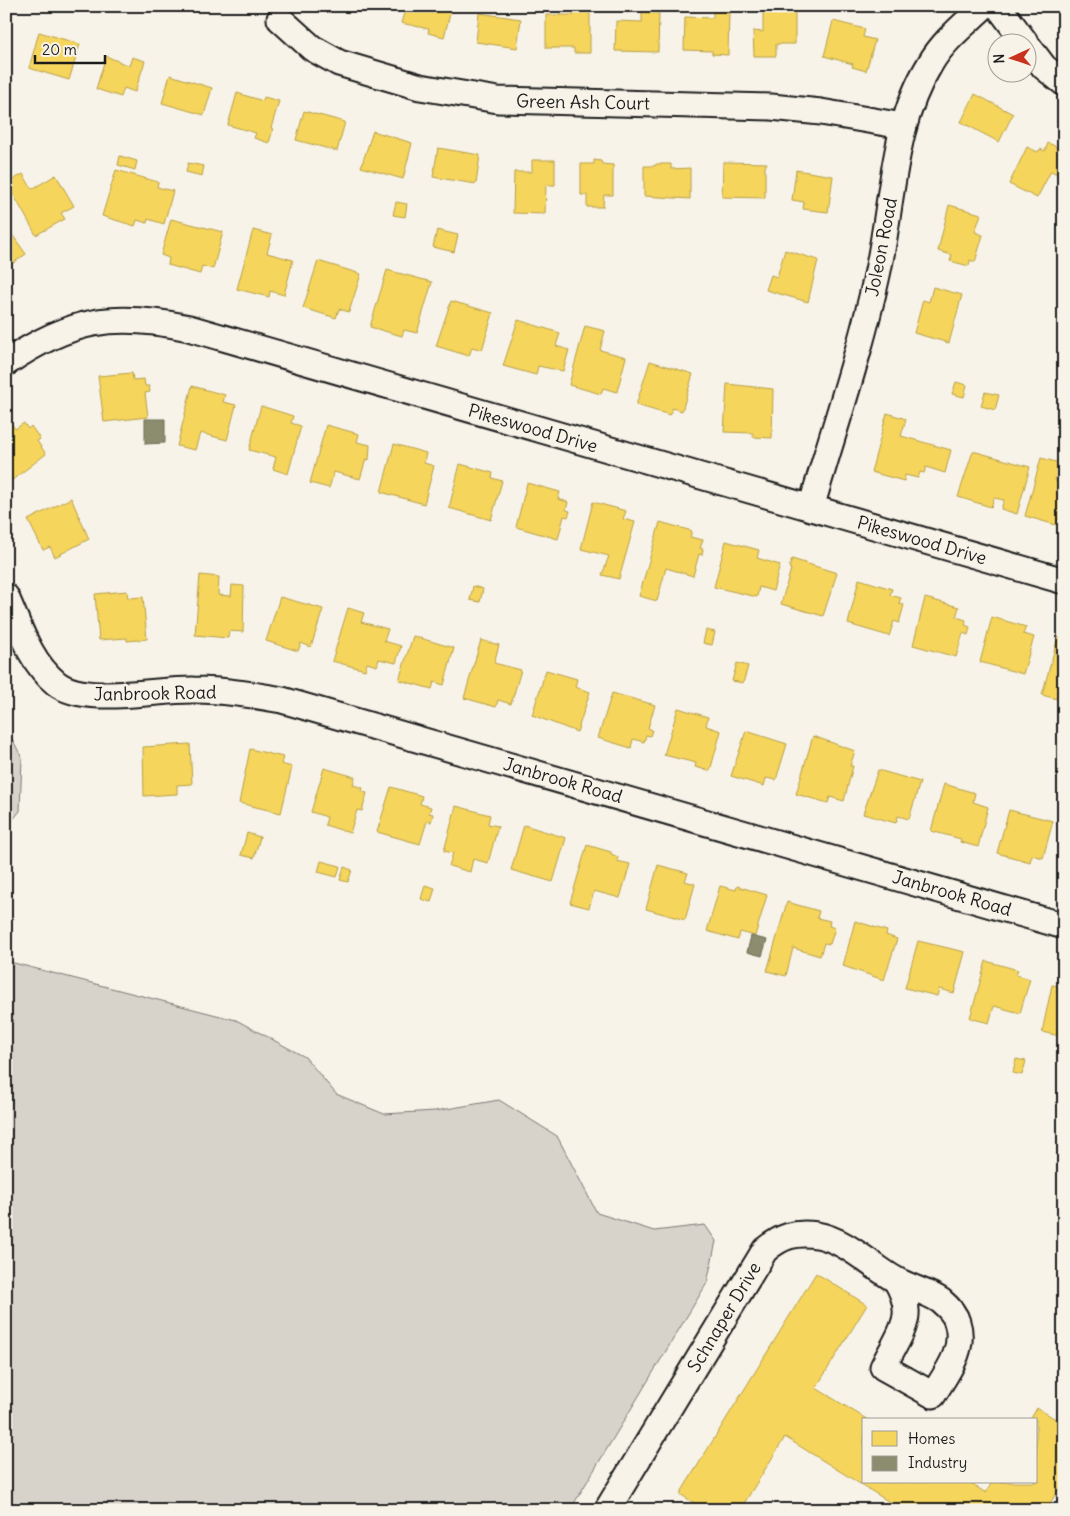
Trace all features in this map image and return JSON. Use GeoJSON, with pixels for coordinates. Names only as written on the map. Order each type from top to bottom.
{"type":"FeatureCollection","features":[{"type":"Feature","properties":{"kind":"street","name":"Joleon Road"},"geometry":{"type":"LineString","coordinates":[[811,508],[877,276],[903,126],[914,93],[930,62],[954,34],[984,6]]}},
{"type":"Feature","properties":{"kind":"street"},"geometry":{"type":"LineString","coordinates":[[998,6],[1018,32]]}},
{"type":"Feature","properties":{"kind":"street","name":"Green Ash Court"},"geometry":{"type":"LineString","coordinates":[[280,19],[312,48],[339,63],[420,87],[459,95],[498,100],[772,107],[903,126]]}},
{"type":"Feature","properties":{"kind":"street"},"geometry":{"type":"LineString","coordinates":[[1038,58],[1064,83]]}},
{"type":"Feature","properties":{"kind":"street","name":"Pikeswood Drive"},"geometry":{"type":"LineString","coordinates":[[6,363],[44,340],[69,329],[98,321],[127,319],[156,321],[189,328],[1064,581]]}},
{"type":"Feature","properties":{"kind":"street","name":"Janbrook Road"},"geometry":{"type":"LineString","coordinates":[[6,597],[40,667],[56,684],[78,694],[96,695],[193,690],[238,692],[282,700],[1064,926]]}},
{"type":"Feature","properties":{"kind":"street","name":"Schnaper Drive"},"geometry":{"type":"LineString","coordinates":[[607,1510],[765,1250],[780,1238],[800,1235],[818,1236],[838,1243],[896,1280]]}},
{"type":"Feature","properties":{"kind":"shaded area"},"geometry":{"type":"Polygon","coordinates":[[[6,727],[22,758],[20,811],[6,828],[6,727]]]}},
{"type":"Feature","properties":{"kind":"shaded area"},"geometry":{"type":"Polygon","coordinates":[[[6,961],[236,1020],[305,1057],[336,1094],[384,1114],[435,1111],[499,1100],[557,1136],[597,1213],[654,1231],[705,1225],[716,1241],[707,1283],[570,1510],[6,1510],[6,961]]]}},
{"type":"Feature","properties":{"kind":"building: Homes"},"geometry":{"type":"Polygon","coordinates":[[[406,6],[452,6],[444,37],[428,33],[429,29],[401,23],[406,6]]]}},
{"type":"Feature","properties":{"kind":"building: Homes"},"geometry":{"type":"Polygon","coordinates":[[[763,6],[795,6],[795,44],[776,44],[776,56],[754,56],[753,31],[763,32],[763,6]]]}},
{"type":"Feature","properties":{"kind":"building: Homes"},"geometry":{"type":"Polygon","coordinates":[[[574,9],[590,9],[590,53],[574,53],[574,48],[546,48],[546,15],[574,15],[574,9]]]}},
{"type":"Feature","properties":{"kind":"building: Homes"},"geometry":{"type":"Polygon","coordinates":[[[713,11],[729,12],[728,55],[712,54],[712,51],[684,50],[685,17],[713,18],[713,11]]]}},
{"type":"Feature","properties":{"kind":"building: Homes"},"geometry":{"type":"Polygon","coordinates":[[[642,12],[659,13],[658,52],[615,51],[616,21],[642,22],[642,12]]]}},
{"type":"Feature","properties":{"kind":"building: Homes"},"geometry":{"type":"Polygon","coordinates":[[[479,13],[521,19],[517,48],[476,42],[479,13]]]}},
{"type":"Feature","properties":{"kind":"building: Homes"},"geometry":{"type":"Polygon","coordinates":[[[833,21],[865,29],[863,37],[875,40],[866,71],[852,67],[853,64],[824,56],[833,21]]]}},
{"type":"Feature","properties":{"kind":"building: Homes"},"geometry":{"type":"Polygon","coordinates":[[[39,32],[80,44],[69,80],[29,68],[39,32]]]}},
{"type":"Feature","properties":{"kind":"building: Homes"},"geometry":{"type":"Polygon","coordinates":[[[106,56],[129,66],[132,57],[145,61],[135,92],[124,88],[121,97],[96,89],[106,56]]]}},
{"type":"Feature","properties":{"kind":"building: Homes"},"geometry":{"type":"Polygon","coordinates":[[[170,75],[212,88],[204,115],[162,103],[170,75]]]}},
{"type":"Feature","properties":{"kind":"building: Homes"},"geometry":{"type":"Polygon","coordinates":[[[237,93],[263,101],[264,97],[279,101],[271,128],[273,129],[269,143],[254,138],[256,133],[228,125],[237,93]]]}},
{"type":"Feature","properties":{"kind":"building: Homes"},"geometry":{"type":"Polygon","coordinates":[[[975,94],[1013,114],[999,142],[961,122],[975,94]]]}},
{"type":"Feature","properties":{"kind":"building: Homes"},"geometry":{"type":"Polygon","coordinates":[[[304,111],[345,122],[337,151],[296,140],[304,111]]]}},
{"type":"Feature","properties":{"kind":"building: Homes"},"geometry":{"type":"Polygon","coordinates":[[[373,131],[412,143],[403,179],[361,167],[373,131]]]}},
{"type":"Feature","properties":{"kind":"building: Homes"},"geometry":{"type":"Polygon","coordinates":[[[1048,143],[1064,150],[1064,166],[1059,175],[1051,171],[1037,198],[1009,184],[1027,147],[1038,152],[1040,149],[1045,151],[1048,143]]]}},
{"type":"Feature","properties":{"kind":"building: Homes"},"geometry":{"type":"Polygon","coordinates":[[[438,148],[480,155],[476,184],[433,177],[438,148]]]}},
{"type":"Feature","properties":{"kind":"building: Homes"},"geometry":{"type":"Polygon","coordinates":[[[120,156],[137,161],[135,170],[118,165],[120,156]]]}},
{"type":"Feature","properties":{"kind":"building: Homes"},"geometry":{"type":"Polygon","coordinates":[[[532,160],[555,160],[555,185],[546,185],[545,214],[513,213],[514,172],[532,172],[532,160]]]}},
{"type":"Feature","properties":{"kind":"building: Homes"},"geometry":{"type":"Polygon","coordinates":[[[594,160],[601,161],[602,164],[613,165],[613,195],[604,195],[603,207],[587,207],[587,195],[581,195],[581,164],[594,164],[594,160]]]}},
{"type":"Feature","properties":{"kind":"building: Homes"},"geometry":{"type":"Polygon","coordinates":[[[723,162],[767,163],[765,167],[765,198],[722,197],[723,162]]]}},
{"type":"Feature","properties":{"kind":"building: Homes"},"geometry":{"type":"Polygon","coordinates":[[[188,163],[204,166],[202,176],[186,172],[188,163]]]}},
{"type":"Feature","properties":{"kind":"building: Homes"},"geometry":{"type":"Polygon","coordinates":[[[656,164],[671,164],[671,169],[690,168],[690,199],[644,196],[644,166],[655,166],[656,164]]]}},
{"type":"Feature","properties":{"kind":"building: Homes"},"geometry":{"type":"Polygon","coordinates":[[[116,170],[158,182],[157,187],[173,191],[164,224],[148,219],[147,223],[137,220],[135,226],[102,216],[116,170]]]}},
{"type":"Feature","properties":{"kind":"building: Homes"},"geometry":{"type":"Polygon","coordinates":[[[796,170],[833,176],[828,212],[803,209],[804,202],[792,200],[796,170]]]}},
{"type":"Feature","properties":{"kind":"building: Homes"},"geometry":{"type":"Polygon","coordinates":[[[23,174],[32,189],[56,175],[74,206],[61,213],[65,219],[36,235],[7,183],[23,174]]]}},
{"type":"Feature","properties":{"kind":"building: Homes"},"geometry":{"type":"Polygon","coordinates":[[[396,202],[407,204],[405,217],[393,215],[396,202]]]}},
{"type":"Feature","properties":{"kind":"building: Homes"},"geometry":{"type":"Polygon","coordinates":[[[949,205],[981,214],[975,232],[983,235],[975,262],[970,260],[969,266],[950,261],[952,255],[938,251],[949,205]]]}},
{"type":"Feature","properties":{"kind":"building: Homes"},"geometry":{"type":"Polygon","coordinates":[[[171,219],[223,232],[213,269],[202,266],[200,274],[168,265],[169,258],[161,255],[171,219]]]}},
{"type":"Feature","properties":{"kind":"building: Homes"},"geometry":{"type":"Polygon","coordinates":[[[6,226],[26,254],[6,268],[6,226]]]}},
{"type":"Feature","properties":{"kind":"building: Homes"},"geometry":{"type":"Polygon","coordinates":[[[253,230],[272,235],[267,253],[293,260],[284,295],[270,291],[269,297],[237,289],[253,230]]]}},
{"type":"Feature","properties":{"kind":"building: Homes"},"geometry":{"type":"Polygon","coordinates":[[[437,230],[458,235],[454,252],[433,247],[437,230]]]}},
{"type":"Feature","properties":{"kind":"building: Homes"},"geometry":{"type":"Polygon","coordinates":[[[785,250],[818,260],[808,302],[766,290],[771,275],[777,277],[785,250]]]}},
{"type":"Feature","properties":{"kind":"building: Homes"},"geometry":{"type":"Polygon","coordinates":[[[318,261],[361,274],[349,312],[339,309],[336,318],[303,308],[318,261]]]}},
{"type":"Feature","properties":{"kind":"building: Homes"},"geometry":{"type":"Polygon","coordinates":[[[387,270],[432,282],[417,333],[404,330],[402,336],[370,327],[387,270]]]}},
{"type":"Feature","properties":{"kind":"building: Homes"},"geometry":{"type":"Polygon","coordinates":[[[933,287],[962,295],[949,343],[914,333],[923,300],[929,302],[933,287]]]}},
{"type":"Feature","properties":{"kind":"building: Homes"},"geometry":{"type":"Polygon","coordinates":[[[451,301],[493,313],[482,350],[472,347],[469,356],[436,346],[451,301]]]}},
{"type":"Feature","properties":{"kind":"building: Homes"},"geometry":{"type":"Polygon","coordinates":[[[518,320],[560,333],[556,346],[569,350],[563,371],[538,366],[536,375],[503,366],[518,320]]]}},
{"type":"Feature","properties":{"kind":"building: Homes"},"geometry":{"type":"Polygon","coordinates":[[[585,326],[605,331],[600,350],[626,357],[617,392],[603,388],[601,394],[569,385],[585,326]]]}},
{"type":"Feature","properties":{"kind":"building: Homes"},"geometry":{"type":"Polygon","coordinates":[[[650,361],[693,374],[682,411],[672,408],[670,415],[636,405],[650,361]]]}},
{"type":"Feature","properties":{"kind":"building: Homes"},"geometry":{"type":"Polygon","coordinates":[[[132,373],[133,380],[144,379],[145,386],[149,386],[150,392],[145,393],[148,417],[104,422],[98,376],[132,373]]]}},
{"type":"Feature","properties":{"kind":"building: Homes"},"geometry":{"type":"Polygon","coordinates":[[[956,382],[967,385],[964,397],[952,394],[956,382]]]}},
{"type":"Feature","properties":{"kind":"building: Homes"},"geometry":{"type":"Polygon","coordinates":[[[727,384],[773,389],[772,438],[753,437],[753,433],[724,432],[727,384]]]}},
{"type":"Feature","properties":{"kind":"building: Homes"},"geometry":{"type":"Polygon","coordinates":[[[192,386],[225,395],[223,402],[236,405],[227,440],[200,433],[195,450],[177,446],[192,386]]]}},
{"type":"Feature","properties":{"kind":"building: Homes"},"geometry":{"type":"Polygon","coordinates":[[[985,392],[999,395],[995,410],[981,406],[985,392]]]}},
{"type":"Feature","properties":{"kind":"building: Homes"},"geometry":{"type":"Polygon","coordinates":[[[261,406],[293,416],[291,423],[301,426],[288,474],[273,469],[276,457],[249,450],[261,406]]]}},
{"type":"Feature","properties":{"kind":"building: Homes"},"geometry":{"type":"Polygon","coordinates":[[[887,413],[906,419],[901,436],[951,450],[945,473],[926,467],[924,473],[920,472],[918,478],[905,475],[904,481],[871,472],[887,413]]]}},
{"type":"Feature","properties":{"kind":"building: Homes"},"geometry":{"type":"Polygon","coordinates":[[[11,423],[15,429],[24,423],[28,429],[31,426],[40,439],[37,441],[46,454],[11,481],[6,474],[6,427],[11,423]]]}},
{"type":"Feature","properties":{"kind":"building: Homes"},"geometry":{"type":"Polygon","coordinates":[[[326,425],[359,434],[357,442],[370,445],[369,460],[366,459],[360,479],[334,472],[329,488],[310,483],[326,425]]]}},
{"type":"Feature","properties":{"kind":"building: Homes"},"geometry":{"type":"Polygon","coordinates":[[[394,444],[426,453],[424,463],[434,466],[424,504],[381,492],[394,444]]]}},
{"type":"Feature","properties":{"kind":"building: Homes"},"geometry":{"type":"Polygon","coordinates":[[[973,451],[1030,467],[1017,514],[1001,509],[1004,500],[994,498],[991,507],[958,497],[973,451]]]}},
{"type":"Feature","properties":{"kind":"building: Homes"},"geometry":{"type":"Polygon","coordinates":[[[1041,458],[1060,463],[1055,481],[1064,483],[1064,521],[1058,519],[1056,525],[1025,516],[1041,458]]]}},
{"type":"Feature","properties":{"kind":"building: Homes"},"geometry":{"type":"Polygon","coordinates":[[[460,464],[493,473],[492,478],[502,481],[491,520],[449,508],[460,464]]]}},
{"type":"Feature","properties":{"kind":"building: Homes"},"geometry":{"type":"Polygon","coordinates":[[[527,483],[560,492],[558,499],[568,502],[566,510],[570,511],[568,517],[564,516],[558,539],[516,527],[527,483]]]}},
{"type":"Feature","properties":{"kind":"building: Homes"},"geometry":{"type":"Polygon","coordinates":[[[71,498],[89,539],[55,557],[50,547],[43,550],[28,520],[71,498]]]}},
{"type":"Feature","properties":{"kind":"building: Homes"},"geometry":{"type":"Polygon","coordinates":[[[593,502],[626,511],[623,519],[635,522],[619,579],[602,575],[609,556],[581,549],[593,502]]]}},
{"type":"Feature","properties":{"kind":"building: Homes"},"geometry":{"type":"Polygon","coordinates":[[[660,522],[692,531],[690,537],[703,540],[700,548],[703,549],[702,555],[699,554],[693,576],[666,568],[657,601],[639,596],[660,522]]]}},
{"type":"Feature","properties":{"kind":"building: Homes"},"geometry":{"type":"Polygon","coordinates":[[[726,541],[759,550],[757,558],[780,565],[773,591],[759,587],[757,597],[714,587],[726,541]]]}},
{"type":"Feature","properties":{"kind":"building: Homes"},"geometry":{"type":"Polygon","coordinates":[[[792,559],[837,573],[823,616],[781,604],[792,559]]]}},
{"type":"Feature","properties":{"kind":"building: Homes"},"geometry":{"type":"Polygon","coordinates":[[[200,575],[219,577],[218,595],[231,596],[232,585],[244,586],[243,632],[229,631],[228,638],[195,635],[200,575]]]}},
{"type":"Feature","properties":{"kind":"building: Homes"},"geometry":{"type":"Polygon","coordinates":[[[859,579],[892,589],[890,595],[901,598],[899,603],[904,605],[899,623],[894,621],[889,636],[848,624],[859,579]]]}},
{"type":"Feature","properties":{"kind":"building: Homes"},"geometry":{"type":"Polygon","coordinates":[[[473,586],[483,589],[480,602],[470,600],[473,586]]]}},
{"type":"Feature","properties":{"kind":"building: Homes"},"geometry":{"type":"Polygon","coordinates":[[[127,591],[128,598],[143,597],[147,639],[127,641],[127,638],[99,640],[95,594],[127,591]]]}},
{"type":"Feature","properties":{"kind":"building: Homes"},"geometry":{"type":"Polygon","coordinates":[[[280,597],[323,609],[311,647],[301,643],[298,651],[266,641],[280,597]]]}},
{"type":"Feature","properties":{"kind":"building: Homes"},"geometry":{"type":"Polygon","coordinates":[[[925,598],[959,607],[956,617],[966,620],[965,625],[970,627],[968,635],[963,633],[956,657],[913,645],[925,598]]]}},
{"type":"Feature","properties":{"kind":"building: Homes"},"geometry":{"type":"Polygon","coordinates":[[[348,608],[364,613],[361,622],[388,629],[384,641],[401,646],[396,663],[379,659],[377,666],[367,663],[365,670],[332,661],[348,608]]]}},
{"type":"Feature","properties":{"kind":"building: Homes"},"geometry":{"type":"Polygon","coordinates":[[[992,617],[1026,627],[1023,634],[1034,637],[1023,674],[980,662],[992,617]]]}},
{"type":"Feature","properties":{"kind":"building: Homes"},"geometry":{"type":"Polygon","coordinates":[[[706,630],[715,632],[712,645],[703,643],[706,630]]]}},
{"type":"Feature","properties":{"kind":"building: Homes"},"geometry":{"type":"Polygon","coordinates":[[[413,636],[454,648],[444,685],[434,682],[432,689],[399,680],[413,636]]]}},
{"type":"Feature","properties":{"kind":"building: Homes"},"geometry":{"type":"Polygon","coordinates":[[[1058,637],[1064,638],[1064,688],[1061,700],[1042,695],[1058,637]]]}},
{"type":"Feature","properties":{"kind":"building: Homes"},"geometry":{"type":"Polygon","coordinates":[[[481,640],[499,645],[494,663],[521,670],[511,704],[498,700],[496,707],[464,698],[481,640]]]}},
{"type":"Feature","properties":{"kind":"building: Homes"},"geometry":{"type":"Polygon","coordinates":[[[737,663],[748,666],[743,683],[732,681],[737,663]]]}},
{"type":"Feature","properties":{"kind":"building: Homes"},"geometry":{"type":"Polygon","coordinates":[[[546,670],[577,679],[575,687],[590,692],[577,732],[532,715],[546,670]]]}},
{"type":"Feature","properties":{"kind":"building: Homes"},"geometry":{"type":"Polygon","coordinates":[[[612,693],[655,705],[648,728],[652,730],[650,736],[646,735],[644,742],[633,739],[631,748],[598,738],[612,693]]]}},
{"type":"Feature","properties":{"kind":"building: Homes"},"geometry":{"type":"Polygon","coordinates":[[[678,708],[708,717],[706,726],[721,731],[710,771],[695,767],[696,763],[664,755],[678,708]]]}},
{"type":"Feature","properties":{"kind":"building: Homes"},"geometry":{"type":"Polygon","coordinates":[[[746,731],[787,744],[776,780],[766,778],[764,786],[731,776],[746,731]]]}},
{"type":"Feature","properties":{"kind":"building: Homes"},"geometry":{"type":"Polygon","coordinates":[[[813,736],[855,751],[850,766],[853,766],[844,801],[830,797],[828,803],[796,794],[813,736]]]}},
{"type":"Feature","properties":{"kind":"building: Homes"},"geometry":{"type":"Polygon","coordinates":[[[190,744],[192,784],[177,785],[177,794],[144,796],[143,747],[190,744]]]}},
{"type":"Feature","properties":{"kind":"building: Homes"},"geometry":{"type":"Polygon","coordinates":[[[250,749],[283,757],[281,764],[292,767],[281,813],[239,803],[250,749]]]}},
{"type":"Feature","properties":{"kind":"building: Homes"},"geometry":{"type":"Polygon","coordinates":[[[324,768],[355,777],[353,785],[363,788],[362,792],[367,793],[362,811],[357,810],[350,833],[325,825],[327,817],[311,812],[324,768]]]}},
{"type":"Feature","properties":{"kind":"building: Homes"},"geometry":{"type":"Polygon","coordinates":[[[878,770],[920,782],[909,819],[898,816],[896,823],[863,814],[878,770]]]}},
{"type":"Feature","properties":{"kind":"building: Homes"},"geometry":{"type":"Polygon","coordinates":[[[944,784],[975,793],[973,802],[988,807],[978,847],[960,842],[961,839],[931,831],[944,784]]]}},
{"type":"Feature","properties":{"kind":"building: Homes"},"geometry":{"type":"Polygon","coordinates":[[[391,787],[422,796],[420,804],[431,807],[429,813],[433,814],[431,822],[427,821],[420,844],[377,832],[391,787]]]}},
{"type":"Feature","properties":{"kind":"building: Homes"},"geometry":{"type":"Polygon","coordinates":[[[456,806],[490,815],[488,824],[498,826],[488,863],[473,859],[470,872],[449,866],[453,853],[444,851],[456,806]]]}},
{"type":"Feature","properties":{"kind":"building: Homes"},"geometry":{"type":"Polygon","coordinates":[[[1009,810],[1053,821],[1043,858],[1032,855],[1030,862],[997,853],[1009,810]]]}},
{"type":"Feature","properties":{"kind":"building: Homes"},"geometry":{"type":"Polygon","coordinates":[[[524,825],[566,838],[553,882],[511,870],[524,825]]]}},
{"type":"Feature","properties":{"kind":"building: Homes"},"geometry":{"type":"Polygon","coordinates":[[[247,833],[260,837],[254,858],[241,855],[247,833]]]}},
{"type":"Feature","properties":{"kind":"building: Homes"},"geometry":{"type":"Polygon","coordinates":[[[587,845],[611,852],[611,854],[618,857],[617,861],[630,864],[620,898],[594,891],[589,908],[570,903],[587,845]]]}},
{"type":"Feature","properties":{"kind":"building: Homes"},"geometry":{"type":"Polygon","coordinates":[[[321,861],[340,866],[337,877],[318,872],[321,861]]]}},
{"type":"Feature","properties":{"kind":"building: Homes"},"geometry":{"type":"Polygon","coordinates":[[[658,865],[688,873],[685,881],[695,884],[685,920],[646,909],[658,865]]]}},
{"type":"Feature","properties":{"kind":"building: Homes"},"geometry":{"type":"Polygon","coordinates":[[[344,867],[352,870],[348,882],[340,880],[344,867]]]}},
{"type":"Feature","properties":{"kind":"building: Homes"},"geometry":{"type":"Polygon","coordinates":[[[425,885],[435,888],[431,902],[421,899],[425,885]]]}},
{"type":"Feature","properties":{"kind":"building: Homes"},"geometry":{"type":"Polygon","coordinates":[[[720,886],[736,890],[737,886],[767,895],[755,936],[740,932],[738,940],[707,931],[720,886]]]}},
{"type":"Feature","properties":{"kind":"building: Homes"},"geometry":{"type":"Polygon","coordinates":[[[787,902],[819,911],[817,918],[830,921],[829,926],[835,928],[830,944],[824,943],[820,956],[793,948],[786,976],[767,971],[787,902]]]}},
{"type":"Feature","properties":{"kind":"building: Homes"},"geometry":{"type":"Polygon","coordinates":[[[855,921],[887,931],[886,935],[897,939],[884,980],[843,966],[855,921]]]}},
{"type":"Feature","properties":{"kind":"building: Homes"},"geometry":{"type":"Polygon","coordinates":[[[918,941],[965,952],[954,993],[939,989],[937,996],[905,988],[918,941]]]}},
{"type":"Feature","properties":{"kind":"building: Homes"},"geometry":{"type":"Polygon","coordinates":[[[986,961],[1018,970],[1016,975],[1030,979],[1020,1013],[994,1006],[989,1023],[970,1018],[986,961]]]}},
{"type":"Feature","properties":{"kind":"building: Homes"},"geometry":{"type":"Polygon","coordinates":[[[1052,985],[1064,987],[1064,1037],[1042,1032],[1052,985]]]}},
{"type":"Feature","properties":{"kind":"building: Homes"},"geometry":{"type":"Polygon","coordinates":[[[1016,1059],[1026,1061],[1022,1075],[1013,1073],[1016,1059]]]}},
{"type":"Feature","properties":{"kind":"building: Homes"},"geometry":{"type":"Polygon","coordinates":[[[816,1273],[867,1305],[816,1388],[865,1418],[862,1418],[862,1484],[972,1484],[986,1493],[991,1484],[1038,1484],[1038,1418],[1031,1418],[1037,1408],[1064,1424],[1064,1481],[1046,1510],[902,1510],[785,1437],[740,1510],[705,1510],[680,1494],[816,1273]]]}},
{"type":"Feature","properties":{"kind":"building: Industry"},"geometry":{"type":"Polygon","coordinates":[[[145,419],[165,419],[165,443],[145,444],[145,419]]]}},
{"type":"Feature","properties":{"kind":"building: Industry"},"geometry":{"type":"Polygon","coordinates":[[[751,936],[767,940],[762,956],[747,952],[751,936]]]}}]}
